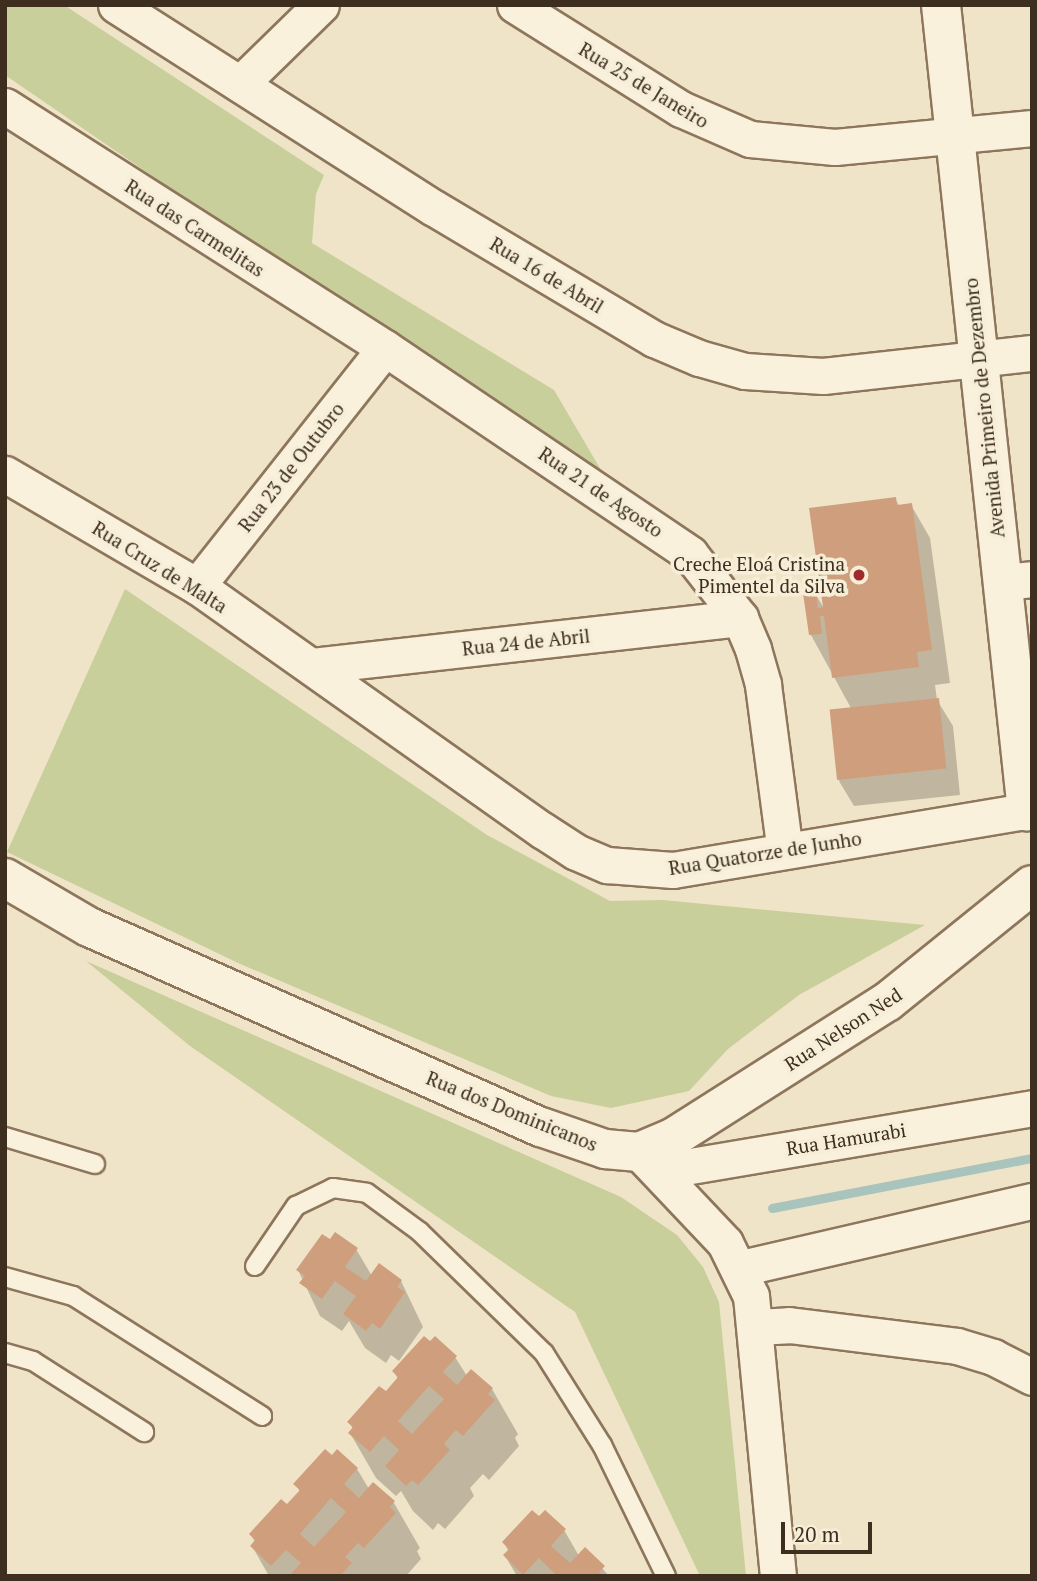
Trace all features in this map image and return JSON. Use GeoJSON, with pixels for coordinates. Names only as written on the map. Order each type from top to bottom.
{"type":"FeatureCollection","features":[{"type":"Feature","properties":{"kind":"street","name":"Rua 16 de Abril"},"geometry":{"type":"LineString","coordinates":[[116,5],[446,215],[654,339],[699,358],[786,376],[867,372],[1032,353]]}},
{"type":"Feature","properties":{"kind":"street"},"geometry":{"type":"LineString","coordinates":[[240,84],[321,5]]}},
{"type":"Feature","properties":{"kind":"street","name":"Rua 25 de Janeiro"},"geometry":{"type":"LineString","coordinates":[[515,5],[681,109],[750,139],[835,147],[1032,128]]}},
{"type":"Feature","properties":{"kind":"street","name":"Avenida Primeiro de Dezembro"},"geometry":{"type":"LineString","coordinates":[[942,5],[978,358],[1018,580],[1030,812]]}},
{"type":"Feature","properties":{"kind":"street","name":"Rua das Carmelitas"},"geometry":{"type":"LineString","coordinates":[[5,106],[384,348]]}},
{"type":"Feature","properties":{"kind":"street","name":"Rua 23 de Outubro"},"geometry":{"type":"LineString","coordinates":[[197,586],[384,348]]}},
{"type":"Feature","properties":{"kind":"street","name":"Rua 21 de Agosto"},"geometry":{"type":"LineString","coordinates":[[384,348],[667,535],[707,572],[740,618],[762,685],[785,851]]}},
{"type":"Feature","properties":{"kind":"street","name":"Rua Cruz de Malta"},"geometry":{"type":"LineString","coordinates":[[5,474],[197,586],[312,666]]}},
{"type":"Feature","properties":{"kind":"street","name":"Rua 24 de Abril"},"geometry":{"type":"LineString","coordinates":[[312,666],[740,618]]}},
{"type":"Feature","properties":{"kind":"street","name":"Rua Quatorze de Junho"},"geometry":{"type":"LineString","coordinates":[[312,666],[576,852],[607,865],[653,870],[1030,812]]}},
{"type":"Feature","properties":{"kind":"street","name":"Rua dos Dominicanos"},"geometry":{"type":"LineString","coordinates":[[5,878],[89,927],[528,1121],[605,1149],[650,1161]]}},
{"type":"Feature","properties":{"kind":"street","name":"Rua Nelson Ned"},"geometry":{"type":"LineString","coordinates":[[650,1161],[674,1137],[887,1002],[1032,885]]}},
{"type":"Feature","properties":{"kind":"street","name":"Rua Hamurabi"},"geometry":{"type":"LineString","coordinates":[[650,1161],[1032,1108]]}},
{"type":"Feature","properties":{"kind":"street"},"geometry":{"type":"LineString","coordinates":[[650,1161],[725,1243],[741,1268],[756,1327],[778,1576]]}},
{"type":"Feature","properties":{"kind":"street"},"geometry":{"type":"LineString","coordinates":[[741,1268],[1032,1201]]}},
{"type":"Feature","properties":{"kind":"street"},"geometry":{"type":"LineString","coordinates":[[756,1327],[789,1325],[957,1346],[993,1357],[1031,1379]]}},
{"type":"Feature","properties":{"kind":"lane"},"geometry":{"type":"LineString","coordinates":[[5,1137],[94,1164]]}},
{"type":"Feature","properties":{"kind":"lane"},"geometry":{"type":"LineString","coordinates":[[255,1266],[296,1206],[333,1188],[367,1193],[420,1232],[544,1353],[602,1444],[666,1576]]}},
{"type":"Feature","properties":{"kind":"lane"},"geometry":{"type":"LineString","coordinates":[[5,1277],[73,1296],[262,1416]]}},
{"type":"Feature","properties":{"kind":"lane"},"geometry":{"type":"LineString","coordinates":[[5,1353],[33,1361],[144,1432]]}},
{"type":"Feature","properties":{"kind":"green space"},"geometry":{"type":"Polygon","coordinates":[[[5,5],[64,5],[324,175],[316,194],[312,243],[554,390],[601,470],[321,292],[5,75],[5,5]]]}},
{"type":"Feature","properties":{"kind":"green space"},"geometry":{"type":"Polygon","coordinates":[[[125,589],[487,835],[610,901],[663,900],[925,925],[799,995],[728,1049],[689,1091],[611,1108],[551,1096],[238,963],[7,852],[125,589]]]}},
{"type":"Feature","properties":{"kind":"green space"},"geometry":{"type":"Polygon","coordinates":[[[86,961],[621,1197],[677,1235],[703,1267],[719,1302],[746,1576],[700,1576],[575,1312],[190,1046],[86,961]]]}},
{"type":"Feature","properties":{"kind":"building"},"geometry":{"type":"Polygon","coordinates":[[[896,497],[897,505],[912,503],[932,650],[917,652],[919,667],[832,678],[824,616],[820,616],[822,634],[809,635],[803,593],[816,591],[818,608],[823,607],[809,508],[896,497]]]}},
{"type":"Feature","properties":{"kind":"building"},"geometry":{"type":"Polygon","coordinates":[[[939,698],[946,769],[837,780],[830,709],[939,698]]]}},
{"type":"Feature","properties":{"kind":"building"},"geometry":{"type":"Polygon","coordinates":[[[335,1232],[358,1248],[345,1267],[366,1281],[379,1263],[402,1280],[397,1287],[405,1292],[380,1329],[372,1323],[366,1331],[343,1314],[356,1296],[335,1281],[322,1299],[299,1283],[305,1276],[296,1270],[322,1234],[330,1239],[335,1232]]]}},
{"type":"Feature","properties":{"kind":"building"},"geometry":{"type":"Polygon","coordinates":[[[424,1336],[430,1341],[435,1336],[457,1356],[443,1372],[457,1385],[471,1369],[493,1388],[488,1394],[495,1400],[463,1436],[456,1430],[451,1435],[444,1444],[450,1450],[418,1485],[412,1480],[406,1486],[385,1466],[399,1450],[384,1436],[370,1452],[348,1433],[353,1427],[347,1422],[379,1386],[386,1391],[398,1377],[392,1371],[424,1336]],[[429,1386],[398,1421],[412,1434],[444,1399],[429,1386]]]}},
{"type":"Feature","properties":{"kind":"building"},"geometry":{"type":"Polygon","coordinates":[[[325,1449],[332,1455],[337,1449],[358,1468],[344,1484],[359,1498],[373,1482],[395,1501],[390,1507],[396,1513],[364,1548],[358,1543],[345,1557],[352,1563],[340,1576],[289,1576],[301,1563],[286,1550],[271,1566],[250,1546],[255,1540],[249,1534],[281,1499],[287,1504],[300,1490],[293,1484],[325,1449]],[[331,1498],[300,1534],[314,1547],[346,1512],[331,1498]]]}},
{"type":"Feature","properties":{"kind":"building"},"geometry":{"type":"Polygon","coordinates":[[[532,1510],[539,1516],[545,1510],[566,1529],[551,1546],[570,1563],[585,1547],[605,1566],[599,1572],[603,1576],[557,1576],[539,1558],[523,1575],[503,1555],[509,1549],[502,1542],[532,1510]]]}},
{"type":"Feature","properties":{"kind":"waterway"},"geometry":{"type":"LineString","coordinates":[[772,1208],[1032,1158]]}},
{"type":"Feature","properties":{"kind":"place","name":"Creche Eloá Cristina Pimentel da Silva"},"geometry":{"type":"Point","coordinates":[859,575]}}]}
